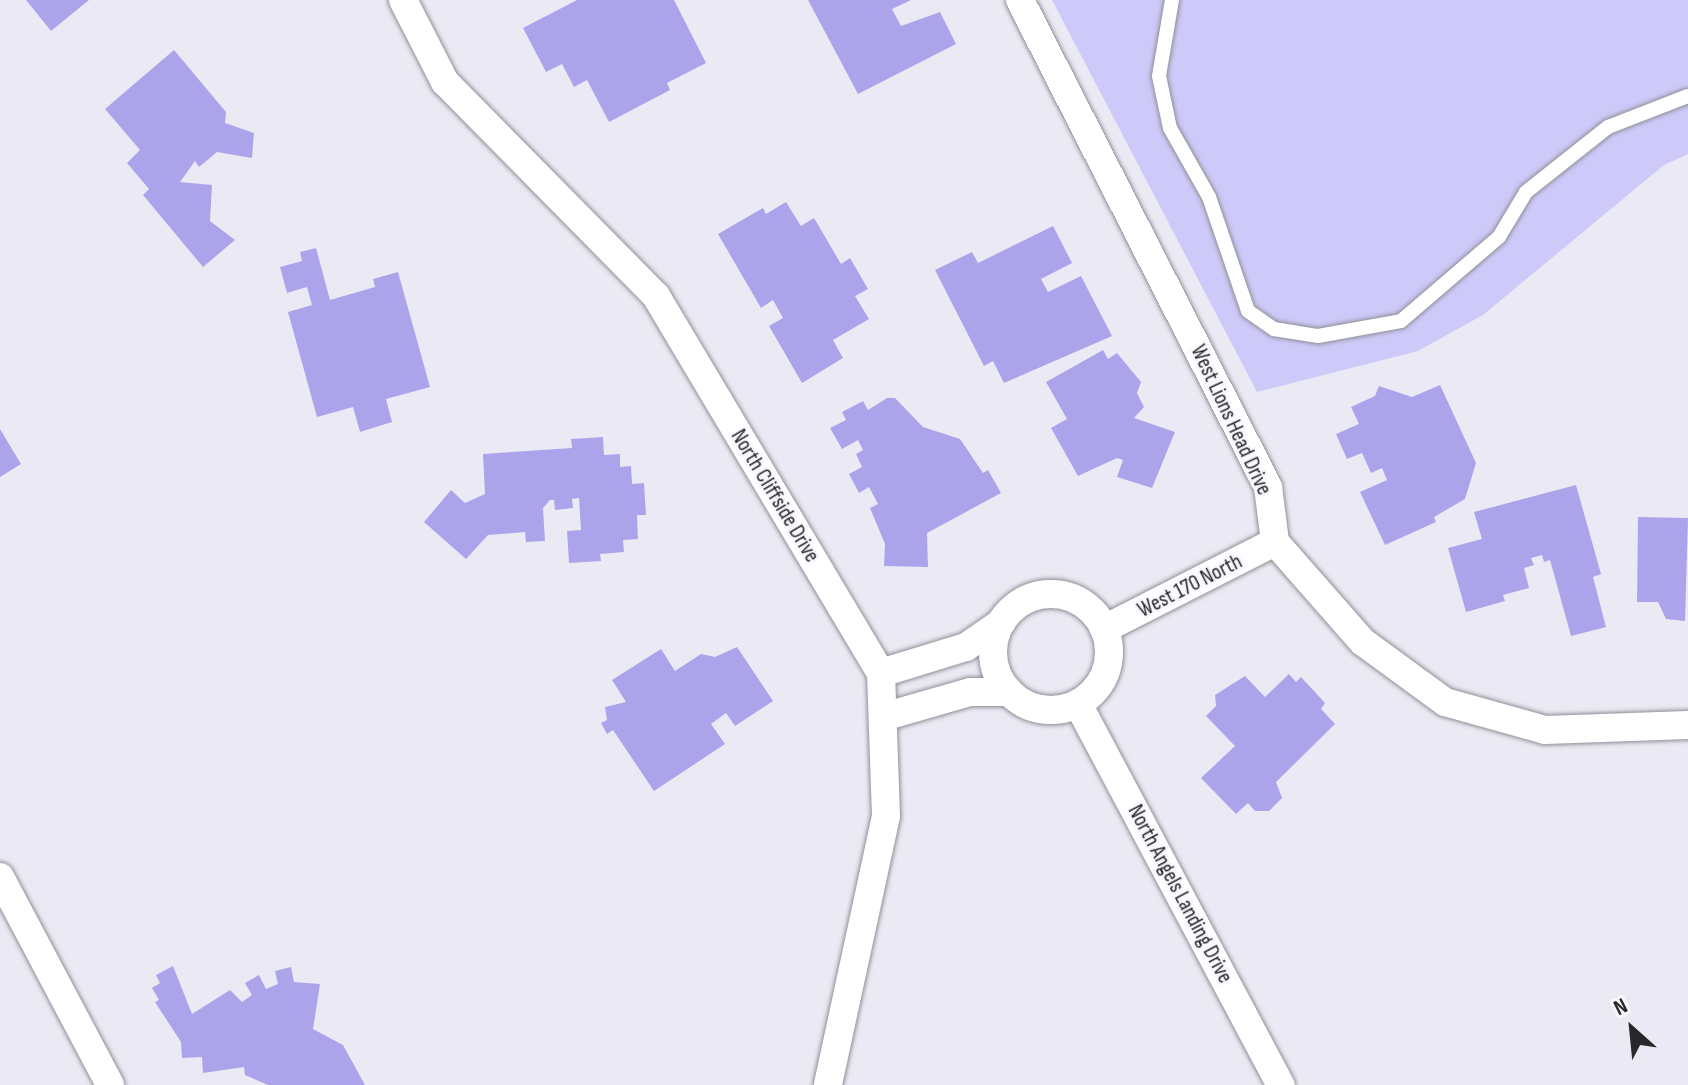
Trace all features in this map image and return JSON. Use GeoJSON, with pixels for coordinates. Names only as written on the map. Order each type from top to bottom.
{"type":"FeatureCollection","features":[{"type":"Feature","properties":{"kind":"street","name":"North Cliffside Drive"},"geometry":{"type":"LineString","coordinates":[[403,0],[445,82],[656,296],[881,673],[886,816],[828,1085]]}},
{"type":"Feature","properties":{"kind":"street","name":"West Lions Head Drive"},"geometry":{"type":"LineString","coordinates":[[1020,0],[1268,487],[1275,542]]}},
{"type":"Feature","properties":{"kind":"street"},"geometry":{"type":"LineString","coordinates":[[1275,542],[1363,642],[1445,702],[1545,730],[1688,725]]}},
{"type":"Feature","properties":{"kind":"street","name":"West 170 North"},"geometry":{"type":"LineString","coordinates":[[1104,629],[1275,542]]}},
{"type":"Feature","properties":{"kind":"street"},"geometry":{"type":"LineString","coordinates":[[881,673],[966,647],[1032,597],[1051,594],[1088,607],[1104,629],[1109,660],[1104,677],[1078,704],[1041,709],[1009,692],[970,692],[883,717]]}},
{"type":"Feature","properties":{"kind":"street"},"geometry":{"type":"LineString","coordinates":[[1002,622],[993,658],[1009,692]]}},
{"type":"Feature","properties":{"kind":"street","name":"North Angels Landing Drive"},"geometry":{"type":"LineString","coordinates":[[1078,704],[1281,1085]]}},
{"type":"Feature","properties":{"kind":"street"},"geometry":{"type":"LineString","coordinates":[[0,877],[110,1085]]}},
{"type":"Feature","properties":{"kind":"lane"},"geometry":{"type":"LineString","coordinates":[[1172,0],[1159,76],[1170,128],[1209,197],[1248,311],[1274,329],[1318,336],[1401,321],[1499,237],[1526,192],[1608,127],[1688,96]]}},
{"type":"Feature","properties":{"kind":"shaded area"},"geometry":{"type":"Polygon","coordinates":[[[1052,0],[1688,0],[1688,154],[1664,165],[1483,315],[1418,351],[1257,392],[1052,0]]]}},
{"type":"Feature","properties":{"kind":"building"},"geometry":{"type":"Polygon","coordinates":[[[26,0],[89,0],[51,31],[26,0]]]}},
{"type":"Feature","properties":{"kind":"building"},"geometry":{"type":"Polygon","coordinates":[[[577,0],[674,0],[706,63],[667,83],[670,90],[609,122],[587,80],[574,87],[562,64],[546,72],[523,28],[577,0]]]}},
{"type":"Feature","properties":{"kind":"building"},"geometry":{"type":"Polygon","coordinates":[[[808,0],[911,0],[892,9],[901,26],[940,12],[956,44],[858,94],[808,0]]]}},
{"type":"Feature","properties":{"kind":"building"},"geometry":{"type":"Polygon","coordinates":[[[174,50],[226,112],[225,123],[254,133],[252,158],[217,152],[199,167],[195,161],[180,182],[212,185],[210,221],[235,240],[203,267],[143,195],[149,189],[127,163],[140,150],[105,109],[174,50]]]}},
{"type":"Feature","properties":{"kind":"building"},"geometry":{"type":"Polygon","coordinates":[[[786,202],[801,226],[814,218],[841,264],[850,258],[868,289],[855,296],[869,319],[833,340],[843,358],[802,383],[769,326],[783,318],[773,300],[761,308],[718,234],[763,208],[766,214],[786,202]]]}},
{"type":"Feature","properties":{"kind":"building"},"geometry":{"type":"Polygon","coordinates":[[[1053,226],[1072,263],[1041,279],[1048,292],[1081,276],[1112,336],[1004,383],[993,361],[984,366],[935,270],[972,252],[978,263],[1053,226]]]}},
{"type":"Feature","properties":{"kind":"building"},"geometry":{"type":"Polygon","coordinates":[[[316,248],[330,300],[375,287],[373,279],[398,272],[430,387],[386,399],[392,422],[360,432],[353,407],[317,417],[288,312],[312,305],[307,287],[287,293],[280,267],[302,261],[300,252],[316,248]]]}},
{"type":"Feature","properties":{"kind":"building"},"geometry":{"type":"Polygon","coordinates":[[[1103,350],[1108,359],[1117,353],[1141,382],[1137,393],[1144,407],[1134,418],[1175,432],[1152,488],[1117,477],[1123,460],[1117,458],[1078,476],[1051,428],[1067,419],[1046,382],[1103,350]]]}},
{"type":"Feature","properties":{"kind":"building"},"geometry":{"type":"Polygon","coordinates":[[[1440,385],[1476,463],[1465,499],[1434,517],[1436,522],[1385,545],[1360,492],[1387,480],[1382,468],[1371,473],[1362,453],[1347,459],[1336,434],[1359,424],[1351,407],[1375,396],[1379,386],[1412,397],[1440,385]]]}},
{"type":"Feature","properties":{"kind":"building"},"geometry":{"type":"Polygon","coordinates":[[[887,398],[895,398],[923,427],[960,439],[983,473],[988,470],[1001,493],[927,533],[928,567],[884,566],[885,544],[870,508],[878,504],[869,487],[859,493],[849,474],[862,467],[856,454],[863,450],[858,440],[842,449],[830,428],[846,420],[842,412],[863,401],[868,410],[887,398]]]}},
{"type":"Feature","properties":{"kind":"building"},"geometry":{"type":"Polygon","coordinates":[[[0,429],[21,464],[0,477],[0,429]]]}},
{"type":"Feature","properties":{"kind":"building"},"geometry":{"type":"Polygon","coordinates":[[[603,437],[604,455],[620,454],[620,467],[631,466],[632,484],[644,483],[646,515],[637,515],[638,539],[623,540],[624,552],[600,554],[601,561],[569,563],[567,531],[581,530],[579,498],[572,499],[573,508],[555,510],[554,500],[550,500],[543,508],[545,541],[526,542],[525,532],[488,535],[466,559],[424,522],[451,490],[465,503],[485,494],[483,454],[572,448],[571,439],[603,437]]]}},
{"type":"Feature","properties":{"kind":"building"},"geometry":{"type":"Polygon","coordinates":[[[1576,485],[1601,574],[1593,577],[1606,627],[1571,636],[1550,560],[1544,562],[1542,555],[1531,558],[1534,565],[1524,568],[1529,588],[1503,595],[1505,601],[1466,612],[1448,548],[1482,539],[1474,512],[1576,485]]]}},
{"type":"Feature","properties":{"kind":"building"},"geometry":{"type":"Polygon","coordinates":[[[1638,517],[1688,518],[1685,621],[1666,619],[1658,602],[1637,602],[1638,517]]]}},
{"type":"Feature","properties":{"kind":"building"},"geometry":{"type":"Polygon","coordinates":[[[737,647],[773,701],[735,726],[726,713],[711,724],[725,744],[654,791],[613,730],[607,734],[601,723],[607,720],[605,707],[626,702],[612,680],[661,649],[675,671],[701,654],[715,657],[737,647]]]}},
{"type":"Feature","properties":{"kind":"building"},"geometry":{"type":"Polygon","coordinates":[[[1289,674],[1296,682],[1301,677],[1325,703],[1321,709],[1335,724],[1276,782],[1282,798],[1269,811],[1255,811],[1248,803],[1236,814],[1201,778],[1235,746],[1206,716],[1216,706],[1215,695],[1245,676],[1265,697],[1289,674]]]}},
{"type":"Feature","properties":{"kind":"building"},"geometry":{"type":"Polygon","coordinates":[[[173,966],[192,1014],[230,990],[242,1002],[252,995],[245,983],[259,975],[266,989],[278,984],[275,971],[291,967],[294,982],[320,984],[313,1029],[343,1045],[365,1085],[268,1085],[245,1075],[244,1067],[203,1073],[202,1057],[182,1058],[181,1042],[155,1002],[159,1000],[152,988],[160,983],[156,975],[173,966]]]}}]}
